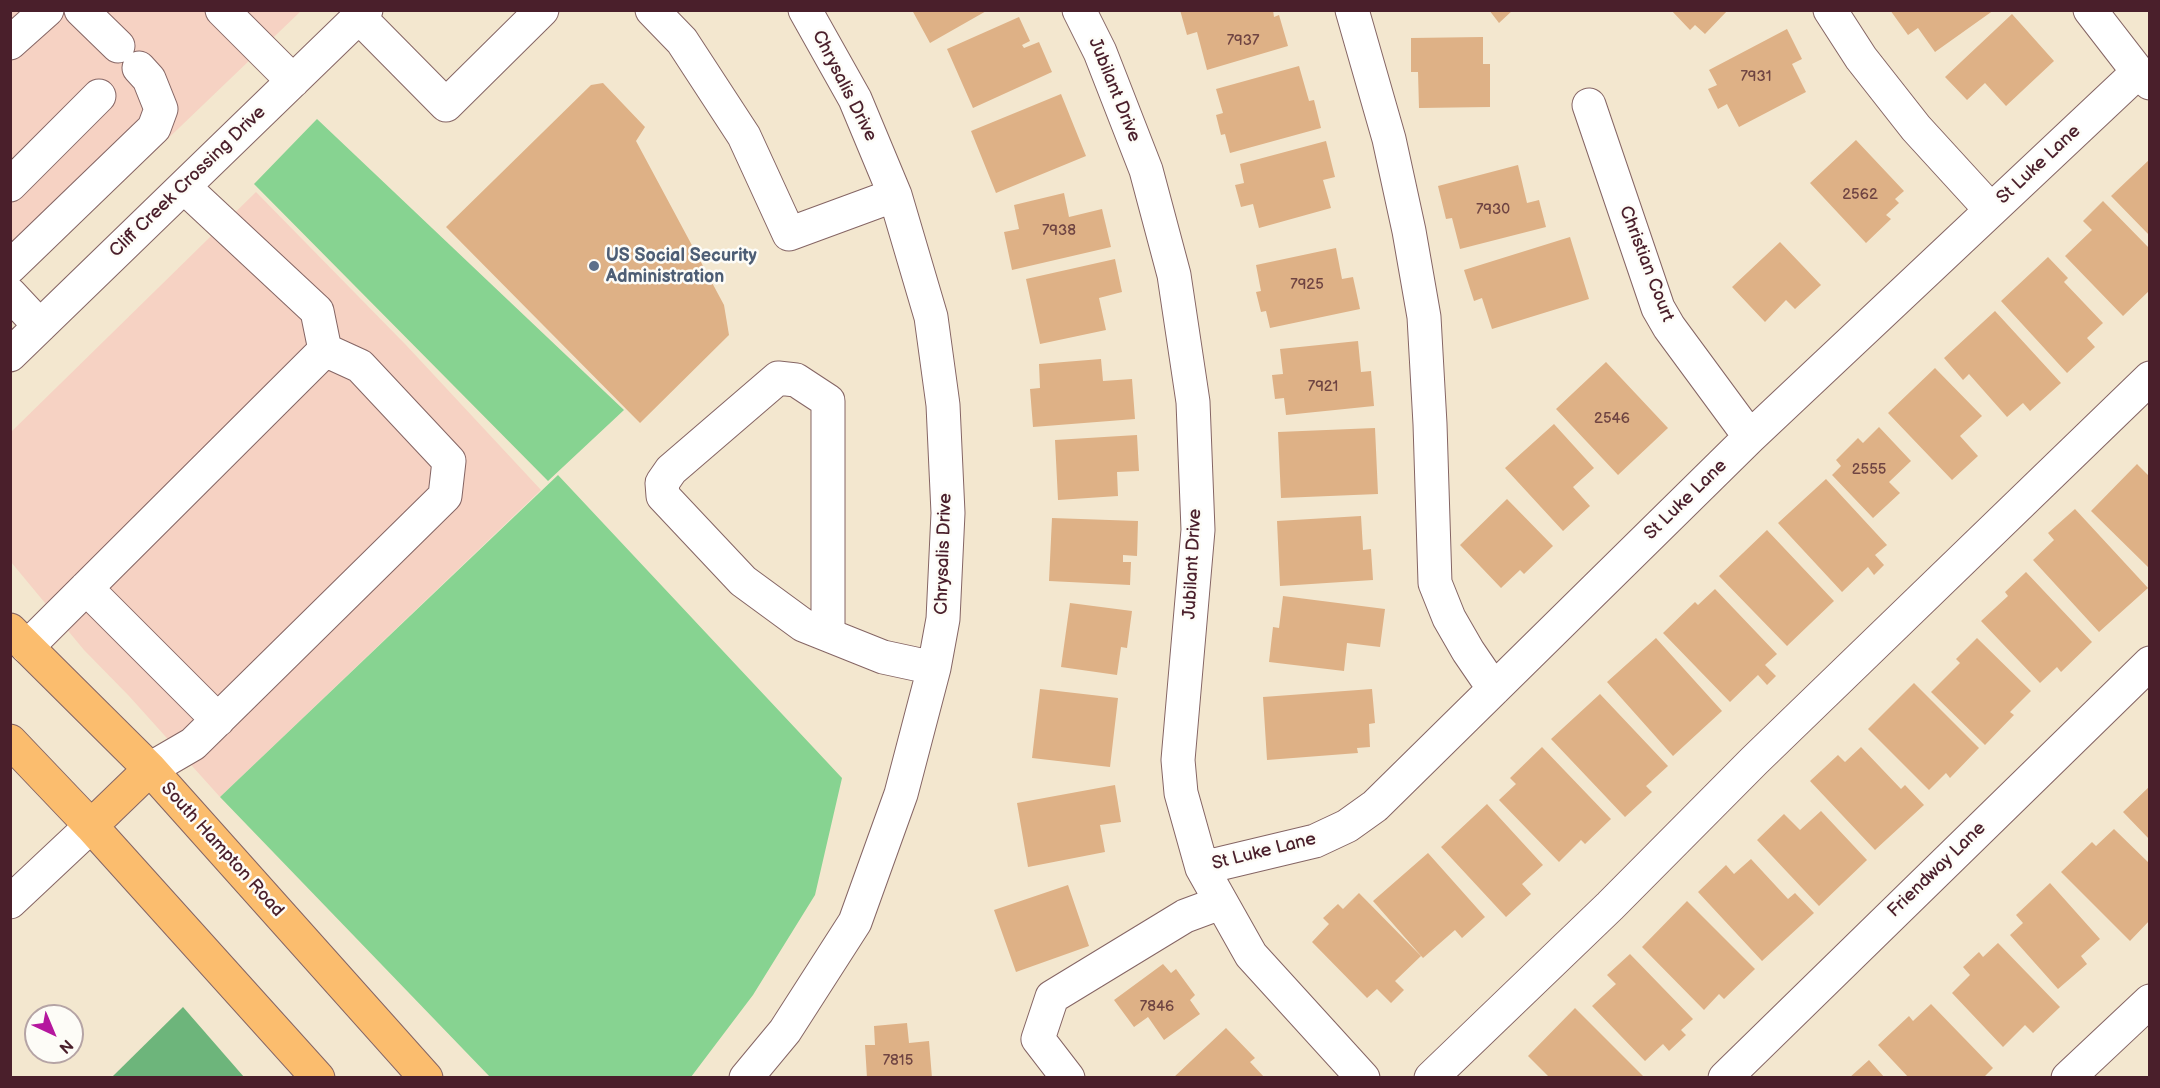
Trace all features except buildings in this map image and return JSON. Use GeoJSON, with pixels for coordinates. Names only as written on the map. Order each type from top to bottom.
{"type":"FeatureCollection","features":[{"type":"Feature","properties":{"kind":"main road","name":"South Hampton Road"},"geometry":{"type":"LineString","coordinates":[[19,638],[150,769],[426,1077]]}},
{"type":"Feature","properties":{"kind":"main road"},"geometry":{"type":"LineString","coordinates":[[10,741],[91,826],[318,1077]]}},
{"type":"Feature","properties":{"kind":"main road"},"geometry":{"type":"LineString","coordinates":[[91,826],[150,769]]}},
{"type":"Feature","properties":{"kind":"street"},"geometry":{"type":"LineString","coordinates":[[10,43],[47,10]]}},
{"type":"Feature","properties":{"kind":"street"},"geometry":{"type":"LineString","coordinates":[[10,267],[154,129],[161,109],[149,79],[81,10]]}},
{"type":"Feature","properties":{"kind":"street"},"geometry":{"type":"LineString","coordinates":[[222,10],[292,81]]}},
{"type":"Feature","properties":{"kind":"street"},"geometry":{"type":"LineString","coordinates":[[363,14],[446,105],[542,10]]}},
{"type":"Feature","properties":{"kind":"street"},"geometry":{"type":"LineString","coordinates":[[652,10],[682,41],[744,136],[789,234],[895,195]]}},
{"type":"Feature","properties":{"kind":"street","name":"Chrysalis Drive"},"geometry":{"type":"LineString","coordinates":[[746,1077],[785,1031],[855,922],[901,794],[934,668],[943,619],[948,513],[943,405],[931,317],[895,195],[855,99],[805,10]]}},
{"type":"Feature","properties":{"kind":"street"},"geometry":{"type":"LineString","coordinates":[[1352,10],[1389,139],[1409,231],[1424,317],[1435,583],[1449,618],[1494,689]]}},
{"type":"Feature","properties":{"kind":"street"},"geometry":{"type":"LineString","coordinates":[[1830,10],[1861,58],[1916,128],[1991,210]]}},
{"type":"Feature","properties":{"kind":"street"},"geometry":{"type":"LineString","coordinates":[[2090,10],[2144,77]]}},
{"type":"Feature","properties":{"kind":"street","name":"Jubilant Drive"},"geometry":{"type":"LineString","coordinates":[[1084,12],[1146,171],[1174,275],[1193,402],[1198,530],[1178,760],[1181,793],[1202,868],[1251,955],[1363,1077]]}},
{"type":"Feature","properties":{"kind":"street","name":"Cliff Creek Crossing Drive"},"geometry":{"type":"LineString","coordinates":[[10,355],[363,14]]}},
{"type":"Feature","properties":{"kind":"street","name":"St Luke Lane"},"geometry":{"type":"LineString","coordinates":[[1202,868],[1315,841],[1347,826],[1375,806],[1750,437],[1991,210],[2144,77]]}},
{"type":"Feature","properties":{"kind":"street"},"geometry":{"type":"LineString","coordinates":[[10,185],[99,96]]}},
{"type":"Feature","properties":{"kind":"street","name":"Christian Court"},"geometry":{"type":"LineString","coordinates":[[1589,105],[1658,308],[1669,327],[1750,437]]}},
{"type":"Feature","properties":{"kind":"street"},"geometry":{"type":"LineString","coordinates":[[184,187],[316,311],[325,350]]}},
{"type":"Feature","properties":{"kind":"street"},"geometry":{"type":"LineString","coordinates":[[10,294],[40,326]]}},
{"type":"Feature","properties":{"kind":"street"},"geometry":{"type":"LineString","coordinates":[[19,638],[86,588],[325,350]]}},
{"type":"Feature","properties":{"kind":"street"},"geometry":{"type":"LineString","coordinates":[[150,769],[193,744],[445,496],[449,461],[360,366],[325,350]]}},
{"type":"Feature","properties":{"kind":"street"},"geometry":{"type":"LineString","coordinates":[[828,634],[828,402],[796,380],[778,378],[671,470],[662,483],[663,496],[743,581],[803,625],[890,660],[934,668]]}},
{"type":"Feature","properties":{"kind":"street"},"geometry":{"type":"LineString","coordinates":[[1431,1077],[1610,906],[1754,761],[2150,378]]}},
{"type":"Feature","properties":{"kind":"street"},"geometry":{"type":"LineString","coordinates":[[86,588],[218,720]]}},
{"type":"Feature","properties":{"kind":"street","name":"Friendway Lane"},"geometry":{"type":"LineString","coordinates":[[1725,1077],[2150,663]]}},
{"type":"Feature","properties":{"kind":"street"},"geometry":{"type":"LineString","coordinates":[[10,902],[91,826]]}},
{"type":"Feature","properties":{"kind":"street"},"geometry":{"type":"LineString","coordinates":[[1068,1077],[1038,1038],[1052,997],[1185,916],[1220,903]]}},
{"type":"Feature","properties":{"kind":"street"},"geometry":{"type":"LineString","coordinates":[[2068,1077],[2150,1001]]}},
{"type":"Feature","properties":{"kind":"shaded area"},"geometry":{"type":"Polygon","coordinates":[[[11,11],[301,11],[11,289],[11,11]]]}},
{"type":"Feature","properties":{"kind":"shaded area"},"geometry":{"type":"Polygon","coordinates":[[[256,192],[406,345],[541,490],[220,797],[84,650],[11,562],[11,432],[256,192]]]}},
{"type":"Feature","properties":{"kind":"green space"},"geometry":{"type":"Polygon","coordinates":[[[317,119],[624,410],[548,481],[254,184],[317,119]]]}},
{"type":"Feature","properties":{"kind":"green space"},"geometry":{"type":"Polygon","coordinates":[[[558,475],[842,778],[815,895],[753,995],[691,1077],[490,1077],[220,797],[558,475]]]}},
{"type":"Feature","properties":{"kind":"green space"},"geometry":{"type":"Polygon","coordinates":[[[183,1007],[244,1077],[112,1077],[183,1007]]]}},
{"type":"Feature","properties":{"kind":"place","name":"US Social Security Administration"},"geometry":{"type":"Point","coordinates":[594,266]}}]}
